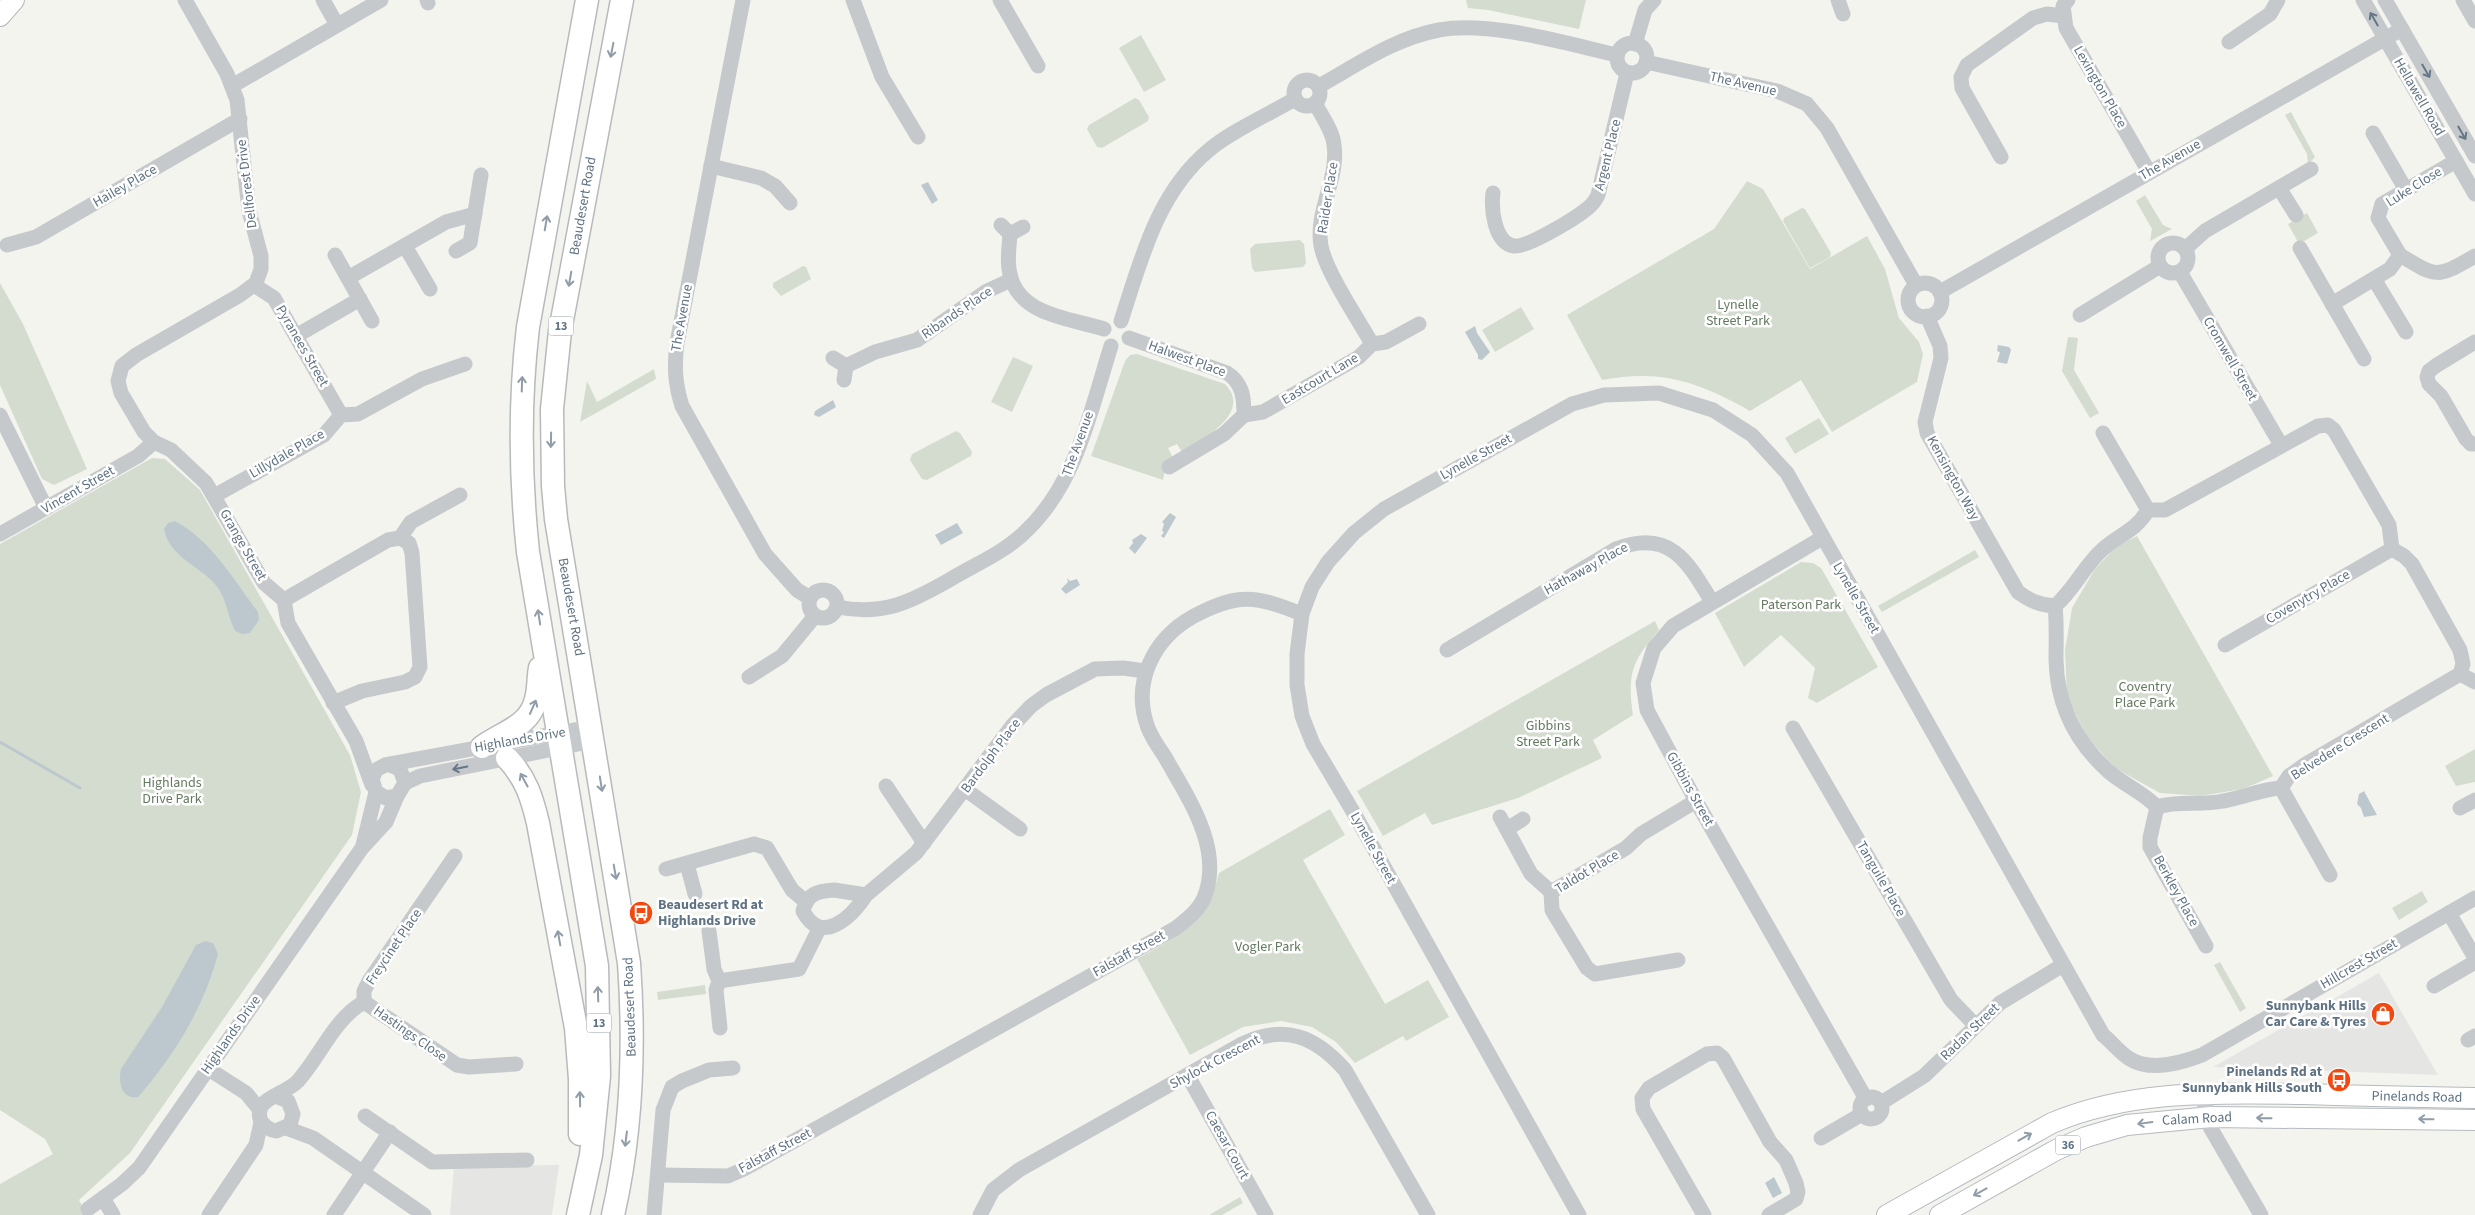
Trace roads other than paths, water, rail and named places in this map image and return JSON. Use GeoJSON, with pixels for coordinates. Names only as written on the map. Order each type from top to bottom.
{"type":"FeatureCollection","features":[{"type":"Feature","properties":{"kind":"highway","name":"13"},"geometry":{"type":"LineString","coordinates":[[580,1207],[591,1155],[598,1076],[598,992],[592,930],[544,645],[523,506],[521,459],[522,379],[528,327],[587,0]]}},
{"type":"Feature","properties":{"kind":"highway","name":"Beaudesert Road"},"geometry":{"type":"LineString","coordinates":[[613,1215],[629,1120],[632,1004],[623,916],[556,519],[553,486],[552,410],[560,331],[622,0]]}},
{"type":"Feature","properties":{"kind":"highway"},"geometry":{"type":"LineString","coordinates":[[482,747],[520,725],[532,711],[538,692],[544,645]]}},
{"type":"Feature","properties":{"kind":"highway"},"geometry":{"type":"LineString","coordinates":[[507,758],[524,779],[534,804],[576,1028],[581,1107],[576,1174],[580,1207]]}},
{"type":"Feature","properties":{"kind":"main road"},"geometry":{"type":"LineString","coordinates":[[0,16],[14,0]]}},
{"type":"Feature","properties":{"kind":"main road","name":"Pinelands Road"},"geometry":{"type":"LineString","coordinates":[[1887,1215],[2044,1127],[2080,1112],[2139,1097],[2240,1093],[2475,1098]]}},
{"type":"Feature","properties":{"kind":"main road","name":"Calam Road"},"geometry":{"type":"LineString","coordinates":[[1940,1215],[2056,1150],[2086,1137],[2127,1125],[2211,1117],[2475,1120]]}},
{"type":"Feature","properties":{"kind":"street","name":"Dellforest Drive"},"geometry":{"type":"LineString","coordinates":[[185,0],[232,86],[240,119],[249,211],[261,256],[261,268],[254,285]]}},
{"type":"Feature","properties":{"kind":"street"},"geometry":{"type":"LineString","coordinates":[[323,0],[337,25]]}},
{"type":"Feature","properties":{"kind":"street"},"geometry":{"type":"LineString","coordinates":[[232,86],[381,0]]}},
{"type":"Feature","properties":{"kind":"street","name":"The Avenue"},"geometry":{"type":"LineString","coordinates":[[742,0],[677,343],[674,363],[676,386],[682,406],[765,554],[797,590],[810,598]]}},
{"type":"Feature","properties":{"kind":"street"},"geometry":{"type":"LineString","coordinates":[[853,0],[882,77],[918,137]]}},
{"type":"Feature","properties":{"kind":"street"},"geometry":{"type":"LineString","coordinates":[[1000,0],[1038,66]]}},
{"type":"Feature","properties":{"kind":"street"},"geometry":{"type":"LineString","coordinates":[[1635,44],[1645,10],[1654,0]]}},
{"type":"Feature","properties":{"kind":"street"},"geometry":{"type":"LineString","coordinates":[[2001,156],[1962,88],[1961,77],[1967,65],[2034,18],[2047,14],[2063,16],[2064,6],[2068,0]]}},
{"type":"Feature","properties":{"kind":"street"},"geometry":{"type":"LineString","coordinates":[[2229,42],[2270,14],[2278,0]]}},
{"type":"Feature","properties":{"kind":"street","name":"Hellawell Road"},"geometry":{"type":"LineString","coordinates":[[2363,0],[2475,194]]}},
{"type":"Feature","properties":{"kind":"street","name":"Hellawell Road"},"geometry":{"type":"LineString","coordinates":[[2385,0],[2475,156]]}},
{"type":"Feature","properties":{"kind":"street"},"geometry":{"type":"LineString","coordinates":[[2463,0],[2475,21]]}},
{"type":"Feature","properties":{"kind":"street","name":"Lexington Place"},"geometry":{"type":"LineString","coordinates":[[2063,16],[2066,28],[2149,172]]}},
{"type":"Feature","properties":{"kind":"street"},"geometry":{"type":"LineString","coordinates":[[1318,86],[1377,53],[1440,29],[1471,28],[1511,32],[1617,55]]}},
{"type":"Feature","properties":{"kind":"street","name":"The Avenue"},"geometry":{"type":"LineString","coordinates":[[1940,292],[2402,29]]}},
{"type":"Feature","properties":{"kind":"street"},"geometry":{"type":"LineString","coordinates":[[1635,44],[1645,52],[1646,62],[1641,70],[1627,72],[1618,64],[1617,55],[1625,45],[1635,44]]}},
{"type":"Feature","properties":{"kind":"street","name":"The Avenue"},"geometry":{"type":"LineString","coordinates":[[1646,62],[1777,91],[1807,104],[1827,128],[1916,285]]}},
{"type":"Feature","properties":{"kind":"street","name":"Argent Place"},"geometry":{"type":"LineString","coordinates":[[1492,193],[1492,220],[1506,243],[1514,246],[1534,242],[1589,207],[1598,195],[1608,161],[1627,72]]}},
{"type":"Feature","properties":{"kind":"street"},"geometry":{"type":"LineString","coordinates":[[1312,80],[1318,86],[1320,96],[1315,103],[1302,105],[1295,99],[1294,90],[1298,82],[1312,80]]}},
{"type":"Feature","properties":{"kind":"street"},"geometry":{"type":"LineString","coordinates":[[1121,321],[1151,231],[1164,202],[1187,169],[1210,148],[1295,99]]}},
{"type":"Feature","properties":{"kind":"street","name":"Raider Place"},"geometry":{"type":"LineString","coordinates":[[1315,103],[1334,143],[1335,156],[1321,231],[1321,246],[1326,261],[1372,344]]}},
{"type":"Feature","properties":{"kind":"street","name":"Hailey Place"},"geometry":{"type":"LineString","coordinates":[[7,245],[36,237],[240,119]]}},
{"type":"Feature","properties":{"kind":"street"},"geometry":{"type":"LineString","coordinates":[[2373,133],[2406,190]]}},
{"type":"Feature","properties":{"kind":"street","name":"Luke Close"},"geometry":{"type":"LineString","coordinates":[[2400,255],[2378,218],[2382,204],[2456,161]]}},
{"type":"Feature","properties":{"kind":"street"},"geometry":{"type":"LineString","coordinates":[[711,166],[761,178],[775,186],[790,203]]}},
{"type":"Feature","properties":{"kind":"street"},"geometry":{"type":"LineString","coordinates":[[2185,249],[2205,231],[2311,169]]}},
{"type":"Feature","properties":{"kind":"street"},"geometry":{"type":"LineString","coordinates":[[456,251],[470,243],[480,175]]}},
{"type":"Feature","properties":{"kind":"street"},"geometry":{"type":"LineString","coordinates":[[2279,188],[2296,215]]}},
{"type":"Feature","properties":{"kind":"street"},"geometry":{"type":"LineString","coordinates":[[348,278],[446,222],[475,214]]}},
{"type":"Feature","properties":{"kind":"street"},"geometry":{"type":"LineString","coordinates":[[1011,229],[1008,261],[1011,280],[1020,296],[1033,308],[1104,329]]}},
{"type":"Feature","properties":{"kind":"street"},"geometry":{"type":"LineString","coordinates":[[2177,243],[2185,249],[2188,261],[2180,272],[2171,273],[2160,266],[2158,254],[2163,246],[2177,243]]}},
{"type":"Feature","properties":{"kind":"street"},"geometry":{"type":"LineString","coordinates":[[405,246],[430,289]]}},
{"type":"Feature","properties":{"kind":"street"},"geometry":{"type":"LineString","coordinates":[[2300,248],[2364,359]]}},
{"type":"Feature","properties":{"kind":"street"},"geometry":{"type":"LineString","coordinates":[[335,255],[372,321]]}},
{"type":"Feature","properties":{"kind":"street"},"geometry":{"type":"LineString","coordinates":[[2332,304],[2390,269],[2400,255],[2428,272],[2439,273],[2449,271],[2475,256]]}},
{"type":"Feature","properties":{"kind":"street"},"geometry":{"type":"LineString","coordinates":[[2080,315],[2160,266]]}},
{"type":"Feature","properties":{"kind":"street","name":"Cromwell Street"},"geometry":{"type":"LineString","coordinates":[[2180,272],[2281,446]]}},
{"type":"Feature","properties":{"kind":"street"},"geometry":{"type":"LineString","coordinates":[[2374,278],[2406,332]]}},
{"type":"Feature","properties":{"kind":"street","name":"Ribands Place"},"geometry":{"type":"LineString","coordinates":[[841,368],[875,352],[917,340],[933,331],[974,299],[1011,280]]}},
{"type":"Feature","properties":{"kind":"street"},"geometry":{"type":"LineString","coordinates":[[1930,284],[1940,292],[1942,298],[1940,308],[1928,316],[1916,314],[1909,306],[1909,294],[1916,285],[1930,284]]}},
{"type":"Feature","properties":{"kind":"street"},"geometry":{"type":"LineString","coordinates":[[154,442],[144,432],[121,393],[118,381],[122,366],[136,355],[254,285]]}},
{"type":"Feature","properties":{"kind":"street","name":"Pyranees Street"},"geometry":{"type":"LineString","coordinates":[[254,285],[274,298],[341,415]]}},
{"type":"Feature","properties":{"kind":"street"},"geometry":{"type":"LineString","coordinates":[[296,336],[360,299]]}},
{"type":"Feature","properties":{"kind":"street","name":"Kensington Way"},"geometry":{"type":"LineString","coordinates":[[1928,316],[1940,346],[1941,358],[1925,422],[1927,433],[2018,592],[2029,601],[2042,605],[2056,606]]}},
{"type":"Feature","properties":{"kind":"street"},"geometry":{"type":"LineString","coordinates":[[1113,321],[1121,321],[1128,328],[1129,338],[1124,345],[1111,346],[1105,340],[1104,329],[1113,321]]}},
{"type":"Feature","properties":{"kind":"street","name":"Eastcourt Lane"},"geometry":{"type":"LineString","coordinates":[[1244,415],[1263,412],[1360,357],[1372,344],[1386,342],[1420,324]]}},
{"type":"Feature","properties":{"kind":"street","name":"Halwest Place"},"geometry":{"type":"LineString","coordinates":[[1129,338],[1231,375],[1238,382],[1243,394],[1244,415]]}},
{"type":"Feature","properties":{"kind":"street"},"geometry":{"type":"LineString","coordinates":[[2475,342],[2437,365],[2429,371],[2426,377],[2429,384],[2441,396],[2466,439],[2471,444],[2475,444]]}},
{"type":"Feature","properties":{"kind":"street","name":"The Avenue"},"geometry":{"type":"LineString","coordinates":[[837,607],[855,611],[876,611],[898,606],[925,594],[999,550],[1026,531],[1050,505],[1068,475],[1111,346]]}},
{"type":"Feature","properties":{"kind":"street"},"geometry":{"type":"LineString","coordinates":[[341,415],[358,414],[422,379],[465,364]]}},
{"type":"Feature","properties":{"kind":"street","name":"Lynelle Street"},"geometry":{"type":"LineString","coordinates":[[1580,1215],[1355,815],[1313,744],[1302,716],[1297,685],[1297,654],[1302,614],[1312,588],[1328,562],[1354,533],[1384,509],[1572,404],[1604,395],[1659,392],[1713,410],[1752,434],[1788,473],[1822,538],[2063,965]]}},
{"type":"Feature","properties":{"kind":"street"},"geometry":{"type":"LineString","coordinates":[[0,415],[46,508]]}},
{"type":"Feature","properties":{"kind":"street","name":"Lillydale Place"},"geometry":{"type":"LineString","coordinates":[[214,496],[324,435],[341,415]]}},
{"type":"Feature","properties":{"kind":"street"},"geometry":{"type":"LineString","coordinates":[[1169,467],[1224,434],[1244,415]]}},
{"type":"Feature","properties":{"kind":"street"},"geometry":{"type":"LineString","coordinates":[[2148,510],[2165,510],[2318,426],[2328,425],[2334,430],[2389,525],[2392,549],[2404,556],[2412,564],[2460,650],[2463,664],[2460,674],[2475,682]]}},
{"type":"Feature","properties":{"kind":"street"},"geometry":{"type":"LineString","coordinates":[[2103,433],[2148,510]]}},
{"type":"Feature","properties":{"kind":"street","name":"Grange Street"},"geometry":{"type":"LineString","coordinates":[[154,442],[171,450],[206,483],[264,583],[284,600]]}},
{"type":"Feature","properties":{"kind":"street","name":"Vincent Street"},"geometry":{"type":"LineString","coordinates":[[0,534],[138,456],[154,442]]}},
{"type":"Feature","properties":{"kind":"street"},"geometry":{"type":"LineString","coordinates":[[400,538],[411,522],[460,494]]}},
{"type":"Feature","properties":{"kind":"street"},"geometry":{"type":"LineString","coordinates":[[2148,510],[2140,523],[2102,550],[2066,597],[2056,606],[2058,681],[2063,707],[2076,734],[2092,755],[2109,772],[2146,795],[2158,807]]}},
{"type":"Feature","properties":{"kind":"street"},"geometry":{"type":"LineString","coordinates":[[333,703],[362,691],[405,682],[415,677],[420,666],[412,553],[409,543],[400,538],[388,540],[284,600],[288,623],[333,703],[356,741],[374,788],[386,798],[401,789],[400,769],[368,754],[356,741]]}},
{"type":"Feature","properties":{"kind":"street","name":"Gibbins Street"},"geometry":{"type":"LineString","coordinates":[[1822,538],[1673,626],[1654,648],[1643,683],[1647,710],[1864,1106]]}},
{"type":"Feature","properties":{"kind":"street","name":"Hathaway Place"},"geometry":{"type":"LineString","coordinates":[[1447,650],[1616,549],[1631,544],[1651,543],[1670,548],[1690,564],[1712,602]]}},
{"type":"Feature","properties":{"kind":"street","name":"Covenytry Place"},"geometry":{"type":"LineString","coordinates":[[2225,645],[2392,549]]}},
{"type":"Feature","properties":{"kind":"street"},"geometry":{"type":"LineString","coordinates":[[825,590],[836,598],[837,607],[828,617],[815,616],[809,606],[810,598],[817,592],[825,590]]}},
{"type":"Feature","properties":{"kind":"street","name":"Falstaff Street"},"geometry":{"type":"LineString","coordinates":[[659,1175],[728,1176],[744,1169],[1176,928],[1193,914],[1204,899],[1209,874],[1206,840],[1195,810],[1148,728],[1143,703],[1145,671],[1168,635],[1192,618],[1222,602],[1265,600],[1302,614]]}},
{"type":"Feature","properties":{"kind":"street"},"geometry":{"type":"LineString","coordinates":[[749,678],[782,656],[815,616]]}},
{"type":"Feature","properties":{"kind":"street","name":"Bardolph Place"},"geometry":{"type":"LineString","coordinates":[[820,928],[835,925],[845,918],[858,907],[866,895],[924,843],[966,790],[1019,717],[1046,695],[1095,669],[1123,668],[1145,671]]}},
{"type":"Feature","properties":{"kind":"street","name":"Belvedere Crescent"},"geometry":{"type":"LineString","coordinates":[[2158,807],[2173,802],[2196,804],[2223,802],[2270,788],[2281,788],[2290,776],[2306,764],[2460,674]]}},
{"type":"Feature","properties":{"kind":"street","name":"Tanguile Place"},"geometry":{"type":"LineString","coordinates":[[1793,728],[1951,1000],[1975,1025]]}},
{"type":"Feature","properties":{"kind":"street","name":"Highlands Drive"},"geometry":{"type":"LineString","coordinates":[[388,765],[482,747],[561,740],[592,734]]}},
{"type":"Feature","properties":{"kind":"street","name":"Highlands Drive"},"geometry":{"type":"LineString","coordinates":[[88,1210],[122,1184],[139,1168],[362,848],[386,822],[401,789],[420,776],[507,758],[561,740]]}},
{"type":"Feature","properties":{"kind":"street"},"geometry":{"type":"LineString","coordinates":[[374,788],[373,774],[388,765]]}},
{"type":"Feature","properties":{"kind":"street"},"geometry":{"type":"LineString","coordinates":[[886,786],[924,843]]}},
{"type":"Feature","properties":{"kind":"street","name":"Highlands Drive"},"geometry":{"type":"LineString","coordinates":[[362,848],[374,788]]}},
{"type":"Feature","properties":{"kind":"street"},"geometry":{"type":"LineString","coordinates":[[2281,788],[2330,875]]}},
{"type":"Feature","properties":{"kind":"street"},"geometry":{"type":"LineString","coordinates":[[966,790],[1020,829]]}},
{"type":"Feature","properties":{"kind":"street"},"geometry":{"type":"LineString","coordinates":[[2460,808],[2475,800]]}},
{"type":"Feature","properties":{"kind":"street","name":"Taldot Place"},"geometry":{"type":"LineString","coordinates":[[1678,960],[1595,974],[1587,968],[1552,910],[1550,892],[1626,848],[1641,834],[1696,801]]}},
{"type":"Feature","properties":{"kind":"street","name":"Berkley Place"},"geometry":{"type":"LineString","coordinates":[[2158,807],[2150,838],[2150,847],[2206,946]]}},
{"type":"Feature","properties":{"kind":"street"},"geometry":{"type":"LineString","coordinates":[[1523,819],[1504,823],[1531,874],[1550,892]]}},
{"type":"Feature","properties":{"kind":"street"},"geometry":{"type":"LineString","coordinates":[[666,869],[754,844],[767,848],[792,890],[806,901]]}},
{"type":"Feature","properties":{"kind":"street","name":"Freycinet Place"},"geometry":{"type":"LineString","coordinates":[[267,1107],[297,1082],[346,1015],[364,1002],[364,991],[369,981],[456,856]]}},
{"type":"Feature","properties":{"kind":"street"},"geometry":{"type":"LineString","coordinates":[[687,864],[695,894]]}},
{"type":"Feature","properties":{"kind":"street"},"geometry":{"type":"LineString","coordinates":[[719,981],[798,969],[820,928],[807,920],[802,911],[806,901],[812,894],[820,891],[834,890],[866,895]]}},
{"type":"Feature","properties":{"kind":"street","name":"Hillcrest Street"},"geometry":{"type":"LineString","coordinates":[[2063,965],[2103,1035],[2130,1059],[2145,1065],[2184,1062],[2202,1055],[2475,898]]}},
{"type":"Feature","properties":{"kind":"street"},"geometry":{"type":"LineString","coordinates":[[2434,986],[2475,960],[2449,913]]}},
{"type":"Feature","properties":{"kind":"street"},"geometry":{"type":"LineString","coordinates":[[709,931],[714,969],[719,981],[716,990],[720,1028]]}},
{"type":"Feature","properties":{"kind":"street","name":"Radan Street"},"geometry":{"type":"LineString","coordinates":[[1864,1106],[1874,1098],[1881,1103],[1924,1076],[2000,1003],[2063,965]]}},
{"type":"Feature","properties":{"kind":"street","name":"Hastings Close"},"geometry":{"type":"LineString","coordinates":[[364,1002],[457,1065],[469,1067],[516,1064]]}},
{"type":"Feature","properties":{"kind":"street","name":"Shylock Crescent"},"geometry":{"type":"LineString","coordinates":[[980,1215],[993,1190],[1019,1170],[1258,1037],[1276,1033],[1305,1038],[1320,1046],[1328,1051],[1345,1070],[1428,1215]]}},
{"type":"Feature","properties":{"kind":"street"},"geometry":{"type":"LineString","coordinates":[[1704,1215],[1644,1109],[1642,1098],[1649,1088],[1707,1054],[1716,1053],[1723,1058],[1770,1142],[1783,1155],[1796,1182],[1798,1192],[1796,1199],[1769,1215]]}},
{"type":"Feature","properties":{"kind":"street"},"geometry":{"type":"LineString","coordinates":[[207,1068],[267,1107],[270,1130],[281,1130],[313,1138]]}},
{"type":"Feature","properties":{"kind":"street"},"geometry":{"type":"LineString","coordinates":[[654,1215],[659,1175],[663,1110],[672,1087],[682,1080],[709,1070],[733,1068]]}},
{"type":"Feature","properties":{"kind":"street","name":"Caesar Court"},"geometry":{"type":"LineString","coordinates":[[1188,1076],[1266,1215]]}},
{"type":"Feature","properties":{"kind":"street","name":"Freycinet Place"},"geometry":{"type":"LineString","coordinates":[[292,1110],[297,1082]]}},
{"type":"Feature","properties":{"kind":"street"},"geometry":{"type":"LineString","coordinates":[[2200,1095],[2211,1117],[2210,1127],[2261,1215]]}},
{"type":"Feature","properties":{"kind":"street"},"geometry":{"type":"LineString","coordinates":[[209,1215],[256,1145],[267,1107],[283,1098],[313,1138],[424,1215]]}},
{"type":"Feature","properties":{"kind":"street"},"geometry":{"type":"LineString","coordinates":[[1821,1138],[1864,1106]]}},
{"type":"Feature","properties":{"kind":"street"},"geometry":{"type":"LineString","coordinates":[[256,1145],[290,1125],[292,1110]]}},
{"type":"Feature","properties":{"kind":"street"},"geometry":{"type":"LineString","coordinates":[[365,1116],[432,1162],[527,1160]]}},
{"type":"Feature","properties":{"kind":"street"},"geometry":{"type":"LineString","coordinates":[[334,1215],[390,1132]]}},
{"type":"Feature","properties":{"kind":"street"},"geometry":{"type":"LineString","coordinates":[[103,1198],[113,1215]]}},
{"type":"Feature","properties":{"kind":"waterway"},"geometry":{"type":"LineString","coordinates":[[0,742],[80,788]]}},
{"type":"Feature","properties":{"kind":"place","name":"Beaudesert Rd at Highlands Drive"},"geometry":{"type":"Point","coordinates":[641,913]}},
{"type":"Feature","properties":{"kind":"place","name":"Sunnybank Hills Car Care & Tyres"},"geometry":{"type":"Point","coordinates":[2383,1014]}},
{"type":"Feature","properties":{"kind":"place","name":"Pinelands Rd at Sunnybank Hills South"},"geometry":{"type":"Point","coordinates":[2339,1080]}},
{"type":"Feature","properties":{"kind":"park label","name":"Lynelle Street Park"},"geometry":{"type":"Point","coordinates":[1738,314]}},
{"type":"Feature","properties":{"kind":"park label","name":"Paterson Park"},"geometry":{"type":"Point","coordinates":[1801,605]}},
{"type":"Feature","properties":{"kind":"park label","name":"Coventry Place Park"},"geometry":{"type":"Point","coordinates":[2145,696]}},
{"type":"Feature","properties":{"kind":"park label","name":"Gibbins Street Park"},"geometry":{"type":"Point","coordinates":[1548,734]}},
{"type":"Feature","properties":{"kind":"park label","name":"Highlands Drive Park"},"geometry":{"type":"Point","coordinates":[172,792]}},
{"type":"Feature","properties":{"kind":"park label","name":"Vogler Park"},"geometry":{"type":"Point","coordinates":[1268,947]}}]}
